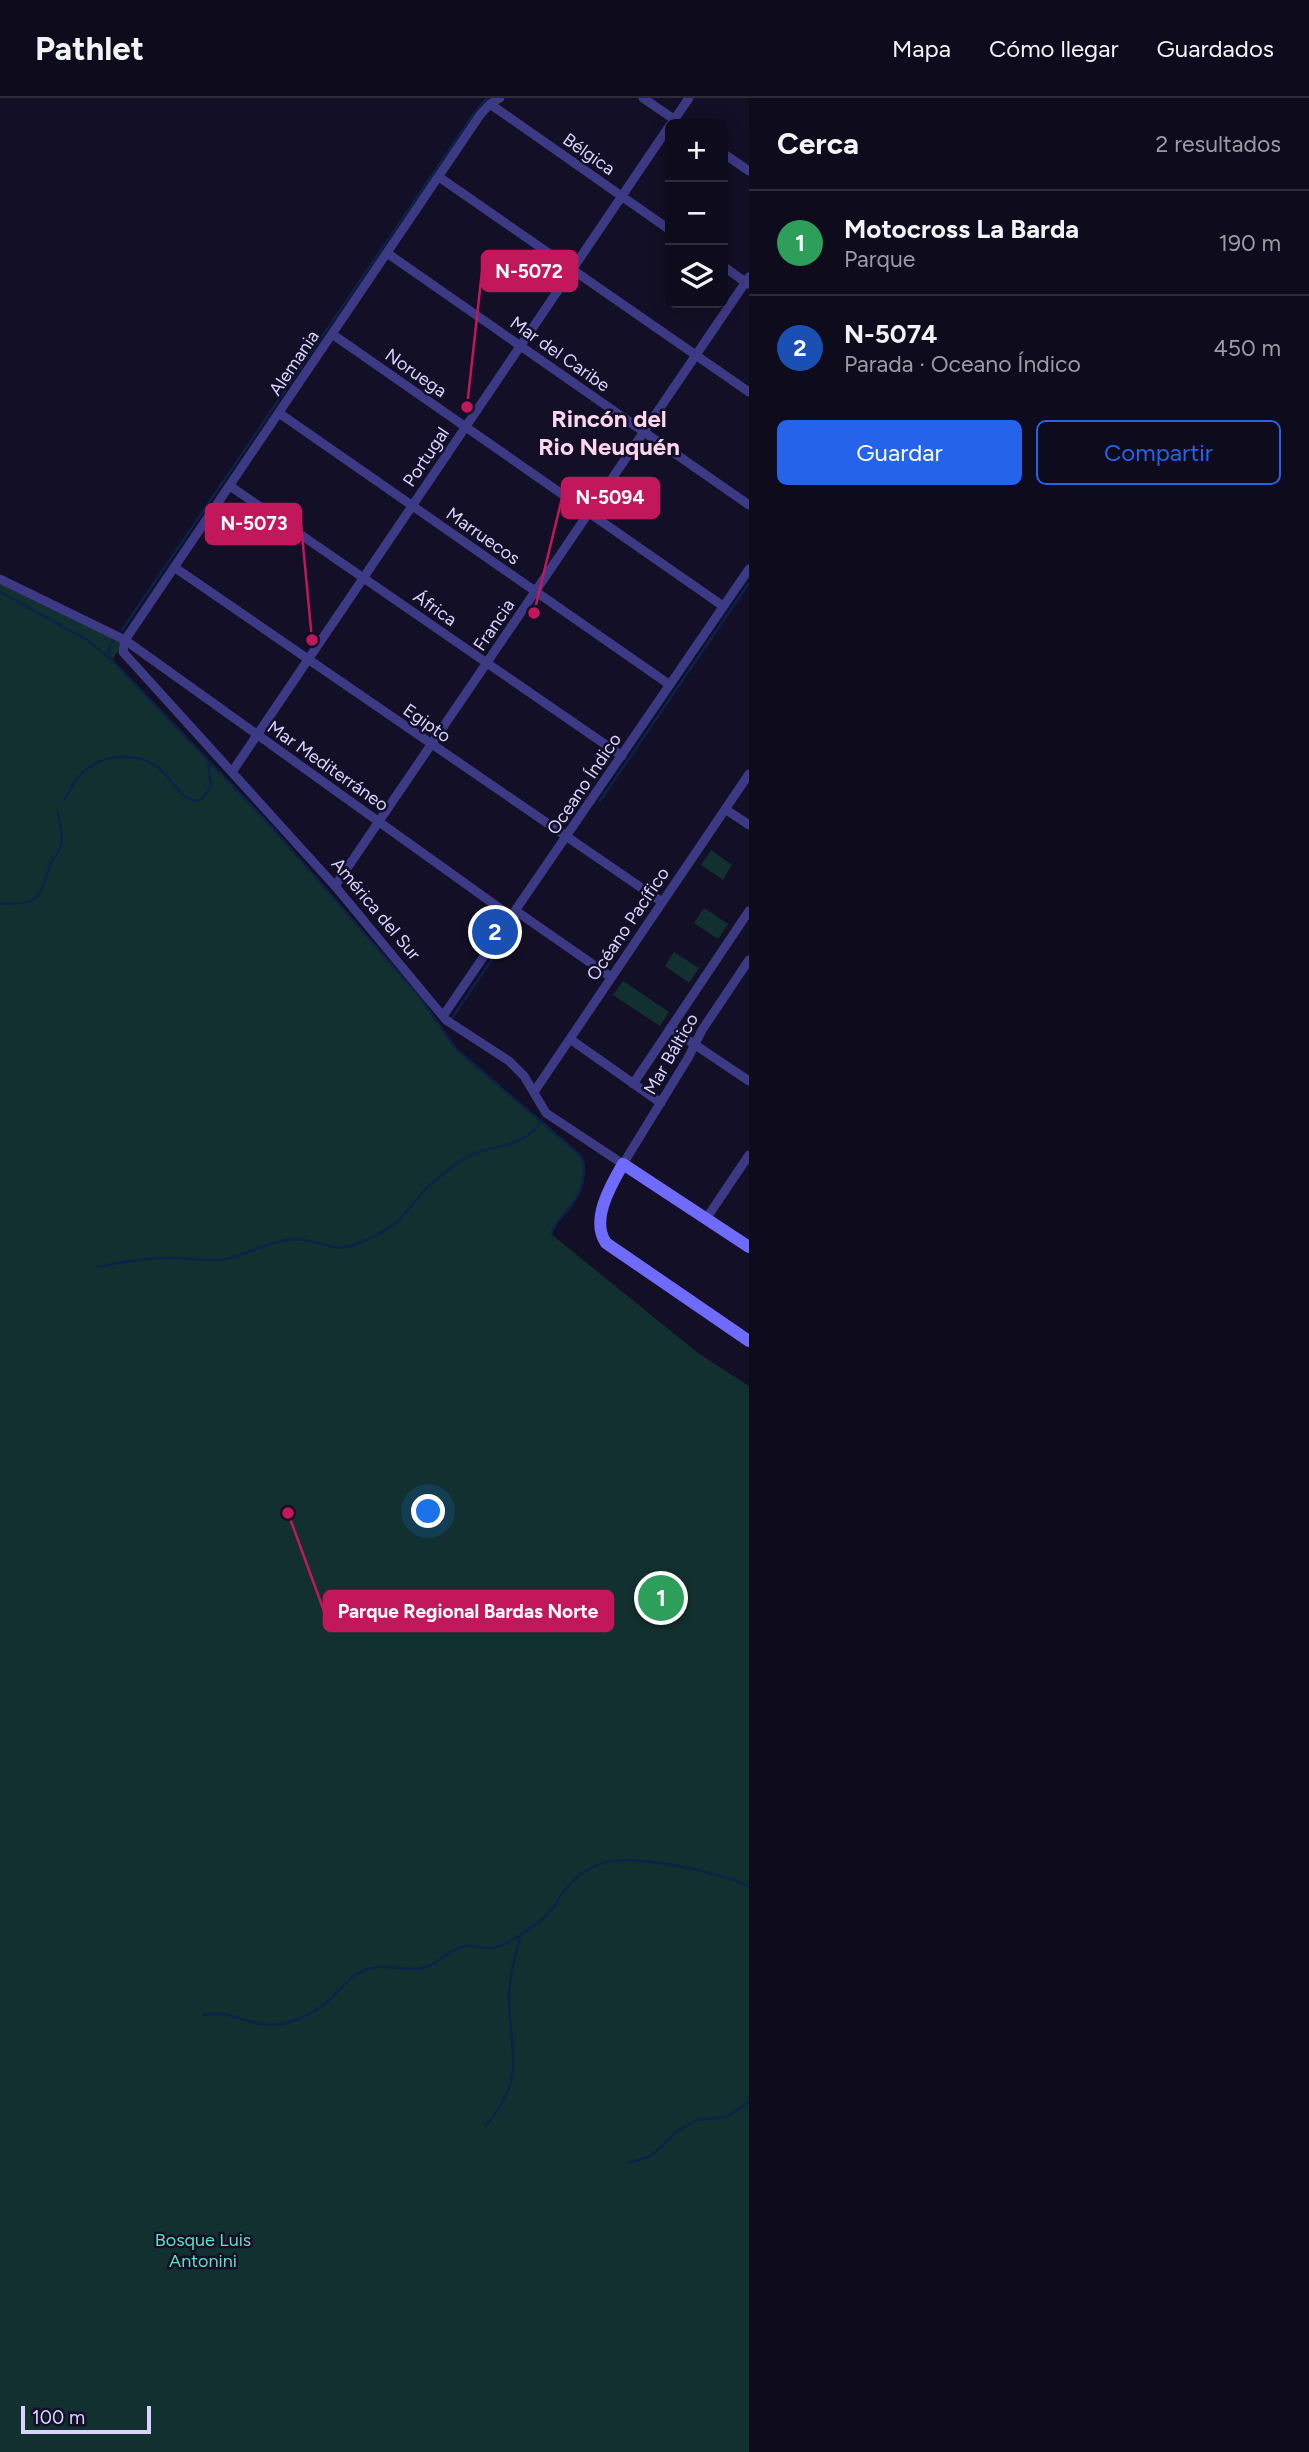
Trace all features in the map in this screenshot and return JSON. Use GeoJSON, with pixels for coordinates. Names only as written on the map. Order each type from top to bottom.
{"type":"FeatureCollection","features":[{"type":"Feature","properties":{"kind":"street"},"geometry":{"type":"LineString","coordinates":[[490,104],[500,98]]}},
{"type":"Feature","properties":{"kind":"street"},"geometry":{"type":"LineString","coordinates":[[643,98],[669,119]]}},
{"type":"Feature","properties":{"kind":"street","name":"Portugal"},"geometry":{"type":"LineString","coordinates":[[676,119],[689,98]]}},
{"type":"Feature","properties":{"kind":"street","name":"Alemania"},"geometry":{"type":"LineString","coordinates":[[125,640],[490,104]]}},
{"type":"Feature","properties":{"kind":"street","name":"Bélgica"},"geometry":{"type":"LineString","coordinates":[[490,104],[665,226]]}},
{"type":"Feature","properties":{"kind":"street","name":"Portugal"},"geometry":{"type":"LineString","coordinates":[[232,772],[665,136]]}},
{"type":"Feature","properties":{"kind":"street"},"geometry":{"type":"LineString","coordinates":[[728,156],[749,171]]}},
{"type":"Feature","properties":{"kind":"street"},"geometry":{"type":"LineString","coordinates":[[439,177],[749,392]]}},
{"type":"Feature","properties":{"kind":"street","name":"Mar del Caribe"},"geometry":{"type":"LineString","coordinates":[[387,253],[749,505]]}},
{"type":"Feature","properties":{"kind":"street"},"geometry":{"type":"LineString","coordinates":[[728,270],[748,281]]}},
{"type":"Feature","properties":{"kind":"street","name":"Francia"},"geometry":{"type":"LineString","coordinates":[[335,886],[748,281]]}},
{"type":"Feature","properties":{"kind":"street","name":"Noruega"},"geometry":{"type":"LineString","coordinates":[[332,334],[723,606]]}},
{"type":"Feature","properties":{"kind":"street","name":"Marruecos"},"geometry":{"type":"LineString","coordinates":[[279,413],[670,685]]}},
{"type":"Feature","properties":{"kind":"street","name":"África"},"geometry":{"type":"LineString","coordinates":[[230,486],[622,756]]}},
{"type":"Feature","properties":{"kind":"street","name":"Egipto"},"geometry":{"type":"LineString","coordinates":[[174,567],[662,902]]}},
{"type":"Feature","properties":{"kind":"street","name":"Oceano Índico"},"geometry":{"type":"LineString","coordinates":[[443,1016],[749,569]]}},
{"type":"Feature","properties":{"kind":"street"},"geometry":{"type":"LineString","coordinates":[[0,579],[125,640]]}},
{"type":"Feature","properties":{"kind":"street","name":"Mar Mediterráneo"},"geometry":{"type":"LineString","coordinates":[[125,640],[380,822],[611,977]]}},
{"type":"Feature","properties":{"kind":"street","name":"América del Sur"},"geometry":{"type":"LineString","coordinates":[[125,640],[122,648],[124,655],[335,886],[443,1016],[509,1061],[524,1076],[547,1112],[749,1247]]}},
{"type":"Feature","properties":{"kind":"street","name":"Océano Pacífico"},"geometry":{"type":"LineString","coordinates":[[534,1092],[749,774]]}},
{"type":"Feature","properties":{"kind":"street"},"geometry":{"type":"LineString","coordinates":[[725,809],[749,825]]}},
{"type":"Feature","properties":{"kind":"street","name":"Mar Báltico"},"geometry":{"type":"LineString","coordinates":[[633,1084],[749,911]]}},
{"type":"Feature","properties":{"kind":"street","name":"Mar Báltico"},"geometry":{"type":"LineString","coordinates":[[623,1164],[749,960]]}},
{"type":"Feature","properties":{"kind":"street"},"geometry":{"type":"LineString","coordinates":[[670,1028],[749,1081]]}},
{"type":"Feature","properties":{"kind":"street"},"geometry":{"type":"LineString","coordinates":[[570,1039],[661,1103]]}},
{"type":"Feature","properties":{"kind":"street"},"geometry":{"type":"LineString","coordinates":[[706,1219],[749,1155]]}},
{"type":"Feature","properties":{"kind":"street"},"geometry":{"type":"LineString","coordinates":[[623,1164],[609,1190],[603,1211],[601,1234],[606,1243],[749,1341]]}},
{"type":"Feature","properties":{"kind":"green space","name":"Bosque Luis Antonini"},"geometry":{"type":"Polygon","coordinates":[[[0,579],[125,640],[112,660],[269,824],[419,996],[456,1049],[580,1155],[584,1166],[582,1186],[551,1234],[698,1353],[749,1386],[749,2452],[0,2452],[0,579]]]}},
{"type":"Feature","properties":{"kind":"green space"},"geometry":{"type":"Polygon","coordinates":[[[711,850],[732,865],[723,880],[701,865],[711,850]]]}},
{"type":"Feature","properties":{"kind":"green space"},"geometry":{"type":"Polygon","coordinates":[[[704,908],[728,924],[718,939],[694,923],[704,908]]]}},
{"type":"Feature","properties":{"kind":"green space"},"geometry":{"type":"Polygon","coordinates":[[[674,952],[699,968],[689,983],[665,966],[674,952]]]}},
{"type":"Feature","properties":{"kind":"green space"},"geometry":{"type":"Polygon","coordinates":[[[623,981],[669,1012],[660,1026],[613,995],[623,981]]]}},
{"type":"Feature","properties":{"kind":"waterway"},"geometry":{"type":"LineString","coordinates":[[122,630],[487,98]]}},
{"type":"Feature","properties":{"kind":"waterway"},"geometry":{"type":"LineString","coordinates":[[600,801],[749,583]]}},
{"type":"Feature","properties":{"kind":"waterway"},"geometry":{"type":"LineString","coordinates":[[0,592],[84,638],[112,660],[269,824],[419,996],[456,1049],[580,1155],[584,1166],[582,1186],[551,1234]]}},
{"type":"Feature","properties":{"kind":"waterway"},"geometry":{"type":"LineString","coordinates":[[110,657],[109,648],[114,640]]}},
{"type":"Feature","properties":{"kind":"waterway"},"geometry":{"type":"LineString","coordinates":[[64,801],[76,781],[93,764],[123,757],[153,764],[181,793],[197,801],[202,799],[211,786],[208,764]]}},
{"type":"Feature","properties":{"kind":"waterway"},"geometry":{"type":"LineString","coordinates":[[0,903],[24,903],[36,898],[40,892],[62,842],[58,812]]}},
{"type":"Feature","properties":{"kind":"waterway"},"geometry":{"type":"LineString","coordinates":[[452,1018],[493,958]]}},
{"type":"Feature","properties":{"kind":"waterway"},"geometry":{"type":"LineString","coordinates":[[98,1267],[153,1259],[225,1259],[271,1244],[297,1239],[340,1247],[359,1243],[396,1223],[430,1185],[462,1160],[472,1154],[524,1138],[541,1121]]}},
{"type":"Feature","properties":{"kind":"waterway"},"geometry":{"type":"LineString","coordinates":[[204,2015],[226,2015],[264,2025],[287,2023],[321,2007],[353,1977],[365,1970],[378,1967],[424,1968],[465,1946],[492,1948],[502,1945],[545,1917],[577,1877],[588,1869],[607,1862],[628,1860],[663,1863],[749,1886]]}},
{"type":"Feature","properties":{"kind":"waterway"},"geometry":{"type":"LineString","coordinates":[[486,2126],[499,2108],[512,2078],[509,1990],[521,1935]]}},
{"type":"Feature","properties":{"kind":"waterway"},"geometry":{"type":"LineString","coordinates":[[628,2163],[651,2156],[675,2133],[696,2120],[726,2117],[749,2102]]}},
{"type":"Feature","properties":{"kind":"place","name":"N-5072"},"geometry":{"type":"Point","coordinates":[467,407]}},
{"type":"Feature","properties":{"kind":"place","name":"N-5094"},"geometry":{"type":"Point","coordinates":[534,613]}},
{"type":"Feature","properties":{"kind":"place","name":"N-5073"},"geometry":{"type":"Point","coordinates":[312,640]}},
{"type":"Feature","properties":{"kind":"place","name":"N-5074"},"geometry":{"type":"Point","coordinates":[495,932]}},
{"type":"Feature","properties":{"kind":"place","name":"Parque Regional Bardas Norte"},"geometry":{"type":"Point","coordinates":[288,1513]}},
{"type":"Feature","properties":{"kind":"place","name":"Motocross La Barda"},"geometry":{"type":"Point","coordinates":[661,1598]}},
{"type":"Feature","properties":{"kind":"district","name":"Rincón del Rio Neuquén"},"geometry":{"type":"Point","coordinates":[609,432]}}]}
